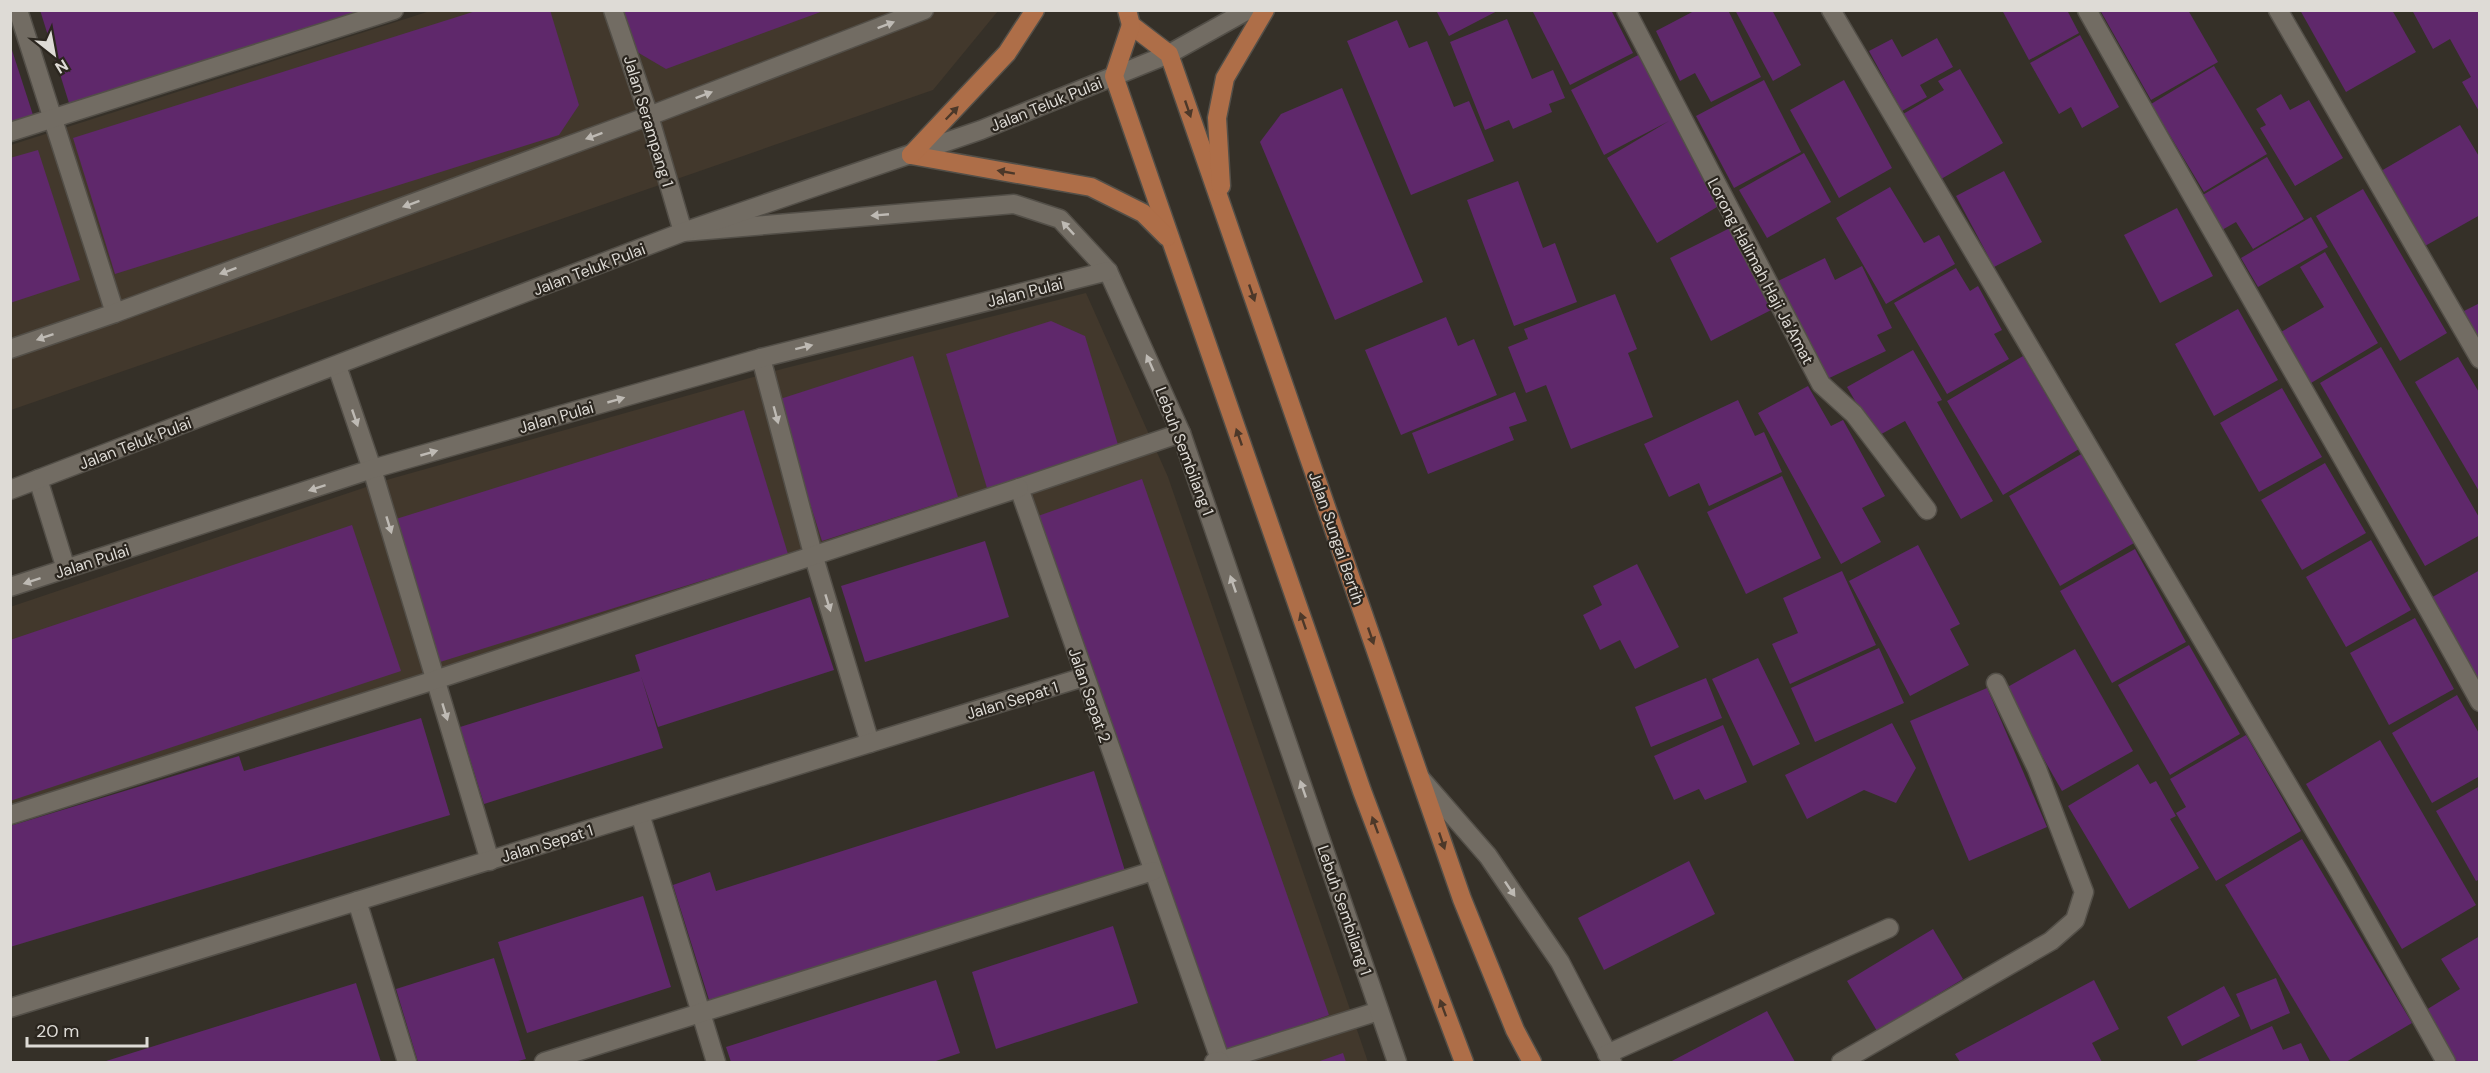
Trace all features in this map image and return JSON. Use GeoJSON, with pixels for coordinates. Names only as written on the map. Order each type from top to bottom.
{"type":"FeatureCollection","features":[{"type":"Feature","properties":{"kind":"main road"},"geometry":{"type":"LineString","coordinates":[[911,155],[1008,53],[1035,10]]}},
{"type":"Feature","properties":{"kind":"main road"},"geometry":{"type":"LineString","coordinates":[[1226,218],[1221,184],[1217,118],[1225,78],[1265,10]]}},
{"type":"Feature","properties":{"kind":"main road"},"geometry":{"type":"LineString","coordinates":[[1169,54],[1129,18],[1114,76],[1362,790],[1464,1062]]}},
{"type":"Feature","properties":{"kind":"main road","name":"Jalan Sungai Bertih"},"geometry":{"type":"LineString","coordinates":[[1169,54],[1462,899],[1515,1030],[1532,1062]]}},
{"type":"Feature","properties":{"kind":"main road"},"geometry":{"type":"LineString","coordinates":[[911,155],[1091,187],[1143,213],[1171,242]]}},
{"type":"Feature","properties":{"kind":"street"},"geometry":{"type":"LineString","coordinates":[[18,10],[115,313]]}},
{"type":"Feature","properties":{"kind":"street"},"geometry":{"type":"LineString","coordinates":[[10,132],[394,10]]}},
{"type":"Feature","properties":{"kind":"street","name":"Jalan Serampang 1"},"geometry":{"type":"LineString","coordinates":[[613,10],[649,116],[682,232]]}},
{"type":"Feature","properties":{"kind":"street","name":"Jalan Teluk Pulai"},"geometry":{"type":"LineString","coordinates":[[10,490],[682,232],[911,155],[1169,54],[1248,10]]}},
{"type":"Feature","properties":{"kind":"street","name":"Lorong Halimah Haji Ja'Amat"},"geometry":{"type":"LineString","coordinates":[[1626,10],[1821,384],[1832,396],[1850,409],[1927,510]]}},
{"type":"Feature","properties":{"kind":"street"},"geometry":{"type":"LineString","coordinates":[[1831,10],[2335,865],[2446,1062]]}},
{"type":"Feature","properties":{"kind":"street"},"geometry":{"type":"LineString","coordinates":[[2087,10],[2226,258],[2406,568],[2480,702]]}},
{"type":"Feature","properties":{"kind":"street"},"geometry":{"type":"LineString","coordinates":[[2278,10],[2480,359]]}},
{"type":"Feature","properties":{"kind":"street"},"geometry":{"type":"LineString","coordinates":[[10,349],[115,313],[649,116],[923,11]]}},
{"type":"Feature","properties":{"kind":"street","name":"Lebuh Sembilang 1"},"geometry":{"type":"LineString","coordinates":[[682,232],[1014,204],[1060,219],[1108,271],[1181,434],[1397,1062]]}},
{"type":"Feature","properties":{"kind":"street","name":"Jalan Pulai"},"geometry":{"type":"LineString","coordinates":[[10,587],[372,470],[761,358],[1108,271]]}},
{"type":"Feature","properties":{"kind":"street"},"geometry":{"type":"LineString","coordinates":[[761,358],[813,554],[870,743]]}},
{"type":"Feature","properties":{"kind":"street"},"geometry":{"type":"LineString","coordinates":[[337,366],[372,470],[490,861]]}},
{"type":"Feature","properties":{"kind":"street"},"geometry":{"type":"LineString","coordinates":[[10,815],[435,680],[1181,434]]}},
{"type":"Feature","properties":{"kind":"street"},"geometry":{"type":"LineString","coordinates":[[38,479],[66,569]]}},
{"type":"Feature","properties":{"kind":"street","name":"Jalan Sepat 2"},"geometry":{"type":"LineString","coordinates":[[1019,488],[1218,1062]]}},
{"type":"Feature","properties":{"kind":"street","name":"Jalan Sepat 1"},"geometry":{"type":"LineString","coordinates":[[10,1008],[1084,678]]}},
{"type":"Feature","properties":{"kind":"street"},"geometry":{"type":"LineString","coordinates":[[1841,1062],[2051,941],[2075,920],[2084,892],[2037,769],[1995,683]]}},
{"type":"Feature","properties":{"kind":"street"},"geometry":{"type":"LineString","coordinates":[[1420,778],[1488,856],[1560,962],[1610,1058],[1889,928]]}},
{"type":"Feature","properties":{"kind":"street"},"geometry":{"type":"LineString","coordinates":[[640,814],[716,1062]]}},
{"type":"Feature","properties":{"kind":"street"},"geometry":{"type":"LineString","coordinates":[[544,1062],[1152,871]]}},
{"type":"Feature","properties":{"kind":"street"},"geometry":{"type":"LineString","coordinates":[[357,902],[407,1062]]}},
{"type":"Feature","properties":{"kind":"street"},"geometry":{"type":"LineString","coordinates":[[1218,1062],[1380,1011]]}},
{"type":"Feature","properties":{"kind":"shaded area"},"geometry":{"type":"Polygon","coordinates":[[[430,11],[998,11],[933,90],[11,410],[11,145],[430,11]]]}},
{"type":"Feature","properties":{"kind":"shaded area"},"geometry":{"type":"Polygon","coordinates":[[[1086,293],[1168,477],[1368,1062],[1233,1062],[1026,483],[11,806],[10,607],[390,479],[782,369],[1086,293]]]}},
{"type":"Feature","properties":{"kind":"building"},"geometry":{"type":"Polygon","coordinates":[[[40,10],[364,10],[69,103],[40,10]]]}},
{"type":"Feature","properties":{"kind":"building"},"geometry":{"type":"Polygon","coordinates":[[[479,10],[550,10],[579,105],[559,135],[115,274],[73,138],[479,10]]]}},
{"type":"Feature","properties":{"kind":"building"},"geometry":{"type":"Polygon","coordinates":[[[618,10],[826,10],[666,69],[632,49],[618,10]]]}},
{"type":"Feature","properties":{"kind":"building"},"geometry":{"type":"Polygon","coordinates":[[[1436,10],[1499,10],[1449,36],[1436,10]]]}},
{"type":"Feature","properties":{"kind":"building"},"geometry":{"type":"Polygon","coordinates":[[[1532,10],[1611,10],[1633,53],[1570,85],[1532,10]]]}},
{"type":"Feature","properties":{"kind":"building"},"geometry":{"type":"Polygon","coordinates":[[[1696,10],[1728,10],[1761,77],[1711,102],[1695,73],[1680,81],[1656,31],[1696,10]]]}},
{"type":"Feature","properties":{"kind":"building"},"geometry":{"type":"Polygon","coordinates":[[[1735,10],[1772,10],[1801,65],[1773,81],[1735,10]]]}},
{"type":"Feature","properties":{"kind":"building"},"geometry":{"type":"Polygon","coordinates":[[[2002,10],[2067,10],[2079,33],[2029,60],[2002,10]]]}},
{"type":"Feature","properties":{"kind":"building"},"geometry":{"type":"Polygon","coordinates":[[[2100,10],[2188,10],[2218,62],[2151,100],[2100,10]]]}},
{"type":"Feature","properties":{"kind":"building"},"geometry":{"type":"Polygon","coordinates":[[[2300,10],[2392,10],[2416,52],[2346,92],[2300,10]]]}},
{"type":"Feature","properties":{"kind":"building"},"geometry":{"type":"Polygon","coordinates":[[[2412,10],[2480,10],[2480,113],[2462,82],[2471,77],[2450,39],[2433,49],[2412,10]]]}},
{"type":"Feature","properties":{"kind":"building"},"geometry":{"type":"Polygon","coordinates":[[[1507,19],[1532,79],[1553,70],[1565,98],[1549,104],[1552,112],[1513,129],[1509,120],[1485,130],[1450,42],[1507,19]]]}},
{"type":"Feature","properties":{"kind":"building"},"geometry":{"type":"Polygon","coordinates":[[[1397,20],[1409,48],[1427,41],[1454,107],[1469,101],[1494,161],[1411,195],[1347,41],[1397,20]]]}},
{"type":"Feature","properties":{"kind":"building"},"geometry":{"type":"Polygon","coordinates":[[[2080,35],[2119,107],[2082,128],[2071,107],[2059,114],[2030,63],[2080,35]]]}},
{"type":"Feature","properties":{"kind":"building"},"geometry":{"type":"Polygon","coordinates":[[[1937,38],[1953,67],[1920,85],[1927,97],[1902,111],[1869,51],[1892,39],[1902,57],[1937,38]]]}},
{"type":"Feature","properties":{"kind":"building"},"geometry":{"type":"Polygon","coordinates":[[[10,44],[33,115],[10,122],[10,44]]]}},
{"type":"Feature","properties":{"kind":"building"},"geometry":{"type":"Polygon","coordinates":[[[1644,52],[1722,204],[1657,243],[1607,158],[1669,121],[1604,155],[1571,90],[1644,52]]]}},
{"type":"Feature","properties":{"kind":"building"},"geometry":{"type":"Polygon","coordinates":[[[2214,66],[2267,154],[2204,192],[2151,104],[2214,66]]]}},
{"type":"Feature","properties":{"kind":"building"},"geometry":{"type":"Polygon","coordinates":[[[1960,69],[2003,143],[1936,182],[1898,117],[1944,90],[1938,81],[1960,69]]]}},
{"type":"Feature","properties":{"kind":"building"},"geometry":{"type":"Polygon","coordinates":[[[1764,80],[1801,152],[1734,188],[1696,116],[1764,80]]]}},
{"type":"Feature","properties":{"kind":"building"},"geometry":{"type":"Polygon","coordinates":[[[1844,80],[1892,168],[1839,198],[1790,110],[1844,80]]]}},
{"type":"Feature","properties":{"kind":"building"},"geometry":{"type":"Polygon","coordinates":[[[1342,88],[1423,282],[1335,320],[1260,142],[1281,114],[1342,88]]]}},
{"type":"Feature","properties":{"kind":"building"},"geometry":{"type":"Polygon","coordinates":[[[2281,94],[2290,110],[2309,100],[2343,158],[2295,186],[2260,128],[2266,125],[2256,109],[2281,94]]]}},
{"type":"Feature","properties":{"kind":"building"},"geometry":{"type":"Polygon","coordinates":[[[2460,125],[2480,158],[2480,215],[2425,246],[2381,171],[2460,125]]]}},
{"type":"Feature","properties":{"kind":"building"},"geometry":{"type":"Polygon","coordinates":[[[38,150],[80,280],[10,303],[10,158],[38,150]]]}},
{"type":"Feature","properties":{"kind":"building"},"geometry":{"type":"Polygon","coordinates":[[[1804,153],[1831,202],[1767,238],[1739,190],[1804,153]]]}},
{"type":"Feature","properties":{"kind":"building"},"geometry":{"type":"Polygon","coordinates":[[[2267,157],[2304,219],[2253,249],[2236,222],[2222,230],[2201,196],[2267,157]]]}},
{"type":"Feature","properties":{"kind":"building"},"geometry":{"type":"Polygon","coordinates":[[[2004,171],[2042,242],[1994,267],[1956,196],[2004,171]]]}},
{"type":"Feature","properties":{"kind":"building"},"geometry":{"type":"Polygon","coordinates":[[[1518,181],[1543,248],[1555,243],[1577,302],[1514,326],[1467,200],[1518,181]]]}},
{"type":"Feature","properties":{"kind":"building"},"geometry":{"type":"Polygon","coordinates":[[[1890,187],[1924,243],[1939,235],[1955,264],[1886,304],[1836,218],[1890,187]]]}},
{"type":"Feature","properties":{"kind":"building"},"geometry":{"type":"Polygon","coordinates":[[[2363,189],[2447,333],[2400,361],[2316,216],[2363,189]]]}},
{"type":"Feature","properties":{"kind":"building"},"geometry":{"type":"Polygon","coordinates":[[[2177,208],[2213,276],[2160,303],[2124,235],[2177,208]]]}},
{"type":"Feature","properties":{"kind":"building"},"geometry":{"type":"Polygon","coordinates":[[[2311,217],[2328,247],[2258,287],[2241,258],[2311,217]]]}},
{"type":"Feature","properties":{"kind":"building"},"geometry":{"type":"Polygon","coordinates":[[[1732,227],[1773,309],[1711,341],[1670,258],[1732,227]]]}},
{"type":"Feature","properties":{"kind":"building"},"geometry":{"type":"Polygon","coordinates":[[[2325,252],[2378,343],[2311,383],[2281,332],[2324,307],[2300,267],[2325,252]]]}},
{"type":"Feature","properties":{"kind":"building"},"geometry":{"type":"Polygon","coordinates":[[[1825,258],[1835,280],[1862,266],[1892,328],[1877,335],[1886,351],[1823,381],[1776,282],[1825,258]]]}},
{"type":"Feature","properties":{"kind":"building"},"geometry":{"type":"Polygon","coordinates":[[[1956,268],[1970,291],[1978,286],[2002,330],[1994,334],[2009,359],[1947,394],[1894,303],[1956,268]]]}},
{"type":"Feature","properties":{"kind":"building"},"geometry":{"type":"Polygon","coordinates":[[[1615,294],[1637,349],[1628,353],[1653,417],[1571,449],[1546,385],[1526,393],[1508,347],[1528,339],[1524,329],[1615,294]]]}},
{"type":"Feature","properties":{"kind":"building"},"geometry":{"type":"Polygon","coordinates":[[[2480,303],[2480,342],[2462,312],[2480,303]]]}},
{"type":"Feature","properties":{"kind":"building"},"geometry":{"type":"Polygon","coordinates":[[[2238,309],[2278,380],[2214,416],[2175,344],[2238,309]]]}},
{"type":"Feature","properties":{"kind":"building"},"geometry":{"type":"Polygon","coordinates":[[[1446,317],[1458,346],[1474,339],[1497,395],[1401,435],[1365,350],[1446,317]]]}},
{"type":"Feature","properties":{"kind":"building"},"geometry":{"type":"Polygon","coordinates":[[[1051,321],[1085,336],[1119,448],[987,488],[946,354],[1051,321]]]}},
{"type":"Feature","properties":{"kind":"building"},"geometry":{"type":"Polygon","coordinates":[[[2381,347],[2480,519],[2480,535],[2425,566],[2320,383],[2381,347]]]}},
{"type":"Feature","properties":{"kind":"building"},"geometry":{"type":"Polygon","coordinates":[[[1913,350],[1942,400],[1937,402],[1993,501],[1961,519],[1905,421],[1876,437],[1847,387],[1913,350]]]}},
{"type":"Feature","properties":{"kind":"building"},"geometry":{"type":"Polygon","coordinates":[[[913,356],[958,497],[822,541],[777,400],[913,356]]]}},
{"type":"Feature","properties":{"kind":"building"},"geometry":{"type":"Polygon","coordinates":[[[2023,356],[2079,449],[2003,495],[1947,401],[2023,356]]]}},
{"type":"Feature","properties":{"kind":"building"},"geometry":{"type":"Polygon","coordinates":[[[2458,357],[2480,394],[2480,493],[2415,382],[2458,357]]]}},
{"type":"Feature","properties":{"kind":"building"},"geometry":{"type":"Polygon","coordinates":[[[1808,386],[1831,426],[1843,420],[1885,496],[1862,508],[1881,542],[1841,564],[1758,413],[1808,386]]]}},
{"type":"Feature","properties":{"kind":"building"},"geometry":{"type":"Polygon","coordinates":[[[2282,388],[2322,457],[2259,492],[2220,423],[2282,388]]]}},
{"type":"Feature","properties":{"kind":"building"},"geometry":{"type":"Polygon","coordinates":[[[1515,392],[1527,421],[1509,427],[1514,440],[1428,474],[1412,433],[1515,392]]]}},
{"type":"Feature","properties":{"kind":"building"},"geometry":{"type":"Polygon","coordinates":[[[1738,400],[1755,436],[1764,432],[1782,472],[1709,506],[1699,483],[1669,497],[1644,444],[1738,400]]]}},
{"type":"Feature","properties":{"kind":"building"},"geometry":{"type":"Polygon","coordinates":[[[744,410],[788,554],[440,662],[396,519],[744,410]]]}},
{"type":"Feature","properties":{"kind":"building"},"geometry":{"type":"Polygon","coordinates":[[[2083,453],[2134,543],[2060,586],[2009,496],[2083,453]]]}},
{"type":"Feature","properties":{"kind":"building"},"geometry":{"type":"Polygon","coordinates":[[[2325,463],[2366,533],[2302,570],[2261,500],[2325,463]]]}},
{"type":"Feature","properties":{"kind":"building"},"geometry":{"type":"Polygon","coordinates":[[[1782,476],[1821,558],[1746,594],[1707,512],[1782,476]]]}},
{"type":"Feature","properties":{"kind":"building"},"geometry":{"type":"Polygon","coordinates":[[[1142,479],[1329,1015],[1225,1052],[1038,516],[1142,479]]]}},
{"type":"Feature","properties":{"kind":"building"},"geometry":{"type":"Polygon","coordinates":[[[352,525],[401,671],[10,801],[10,640],[352,525]]]}},
{"type":"Feature","properties":{"kind":"building"},"geometry":{"type":"Polygon","coordinates":[[[2371,540],[2411,610],[2346,647],[2306,577],[2371,540]]]}},
{"type":"Feature","properties":{"kind":"building"},"geometry":{"type":"Polygon","coordinates":[[[985,541],[1009,617],[865,662],[841,586],[985,541]]]}},
{"type":"Feature","properties":{"kind":"building"},"geometry":{"type":"Polygon","coordinates":[[[1918,545],[1960,624],[1950,629],[1969,665],[1910,696],[1849,581],[1918,545]]]}},
{"type":"Feature","properties":{"kind":"building"},"geometry":{"type":"Polygon","coordinates":[[[2135,549],[2186,642],[2112,683],[2060,591],[2135,549]]]}},
{"type":"Feature","properties":{"kind":"building"},"geometry":{"type":"Polygon","coordinates":[[[1637,564],[1679,647],[1635,669],[1620,640],[1600,650],[1583,615],[1602,605],[1593,586],[1637,564]]]}},
{"type":"Feature","properties":{"kind":"building"},"geometry":{"type":"Polygon","coordinates":[[[2480,570],[2480,687],[2429,599],[2480,570]]]}},
{"type":"Feature","properties":{"kind":"building"},"geometry":{"type":"Polygon","coordinates":[[[1842,571],[1876,645],[1790,684],[1772,644],[1798,633],[1783,598],[1842,571]]]}},
{"type":"Feature","properties":{"kind":"building"},"geometry":{"type":"Polygon","coordinates":[[[810,597],[834,670],[658,727],[641,676],[663,748],[484,804],[460,727],[640,671],[635,655],[810,597]]]}},
{"type":"Feature","properties":{"kind":"building"},"geometry":{"type":"Polygon","coordinates":[[[2415,618],[2454,689],[2389,725],[2350,653],[2415,618]]]}},
{"type":"Feature","properties":{"kind":"building"},"geometry":{"type":"Polygon","coordinates":[[[2189,645],[2240,734],[2170,775],[2118,685],[2189,645]]]}},
{"type":"Feature","properties":{"kind":"building"},"geometry":{"type":"Polygon","coordinates":[[[1879,648],[1904,703],[1815,742],[1791,688],[1879,648]]]}},
{"type":"Feature","properties":{"kind":"building"},"geometry":{"type":"Polygon","coordinates":[[[2075,649],[2133,751],[2062,791],[2004,689],[2075,649]]]}},
{"type":"Feature","properties":{"kind":"building"},"geometry":{"type":"Polygon","coordinates":[[[1758,658],[1800,744],[1753,766],[1712,679],[1758,658]]]}},
{"type":"Feature","properties":{"kind":"building"},"geometry":{"type":"Polygon","coordinates":[[[1706,678],[1722,718],[1651,747],[1635,707],[1706,678]]]}},
{"type":"Feature","properties":{"kind":"building"},"geometry":{"type":"Polygon","coordinates":[[[1987,688],[2047,827],[1969,861],[1910,721],[1987,688]]]}},
{"type":"Feature","properties":{"kind":"building"},"geometry":{"type":"Polygon","coordinates":[[[2457,695],[2480,735],[2480,776],[2432,803],[2392,733],[2457,695]]]}},
{"type":"Feature","properties":{"kind":"building"},"geometry":{"type":"Polygon","coordinates":[[[421,718],[450,815],[10,947],[10,826],[239,756],[244,771],[421,718]]]}},
{"type":"Feature","properties":{"kind":"building"},"geometry":{"type":"Polygon","coordinates":[[[1892,723],[1916,768],[1896,803],[1864,790],[1807,819],[1785,775],[1892,723]]]}},
{"type":"Feature","properties":{"kind":"building"},"geometry":{"type":"Polygon","coordinates":[[[1723,725],[1747,782],[1705,800],[1699,789],[1674,800],[1654,756],[1723,725]]]}},
{"type":"Feature","properties":{"kind":"building"},"geometry":{"type":"Polygon","coordinates":[[[2246,735],[2301,831],[2216,881],[2176,813],[2186,807],[2170,779],[2246,735]]]}},
{"type":"Feature","properties":{"kind":"building"},"geometry":{"type":"Polygon","coordinates":[[[2380,740],[2476,905],[2402,949],[2306,784],[2380,740]]]}},
{"type":"Feature","properties":{"kind":"building"},"geometry":{"type":"Polygon","coordinates":[[[2138,764],[2150,784],[2156,781],[2176,816],[2170,819],[2199,868],[2129,909],[2068,806],[2138,764]]]}},
{"type":"Feature","properties":{"kind":"building"},"geometry":{"type":"Polygon","coordinates":[[[1094,771],[1125,871],[710,1003],[673,885],[710,872],[716,891],[1094,771]]]}},
{"type":"Feature","properties":{"kind":"building"},"geometry":{"type":"Polygon","coordinates":[[[2480,786],[2480,879],[2476,881],[2436,811],[2480,786]]]}},
{"type":"Feature","properties":{"kind":"building"},"geometry":{"type":"Polygon","coordinates":[[[2302,839],[2412,1023],[2346,1062],[2331,1062],[2225,885],[2302,839]]]}},
{"type":"Feature","properties":{"kind":"building"},"geometry":{"type":"Polygon","coordinates":[[[1689,861],[1715,914],[1604,970],[1578,918],[1689,861]]]}},
{"type":"Feature","properties":{"kind":"building"},"geometry":{"type":"Polygon","coordinates":[[[643,896],[671,987],[527,1033],[498,942],[643,896]]]}},
{"type":"Feature","properties":{"kind":"building"},"geometry":{"type":"Polygon","coordinates":[[[1113,926],[1138,1003],[996,1049],[972,972],[1113,926]]]}},
{"type":"Feature","properties":{"kind":"building"},"geometry":{"type":"Polygon","coordinates":[[[1933,929],[1963,979],[1877,1031],[1847,981],[1933,929]]]}},
{"type":"Feature","properties":{"kind":"building"},"geometry":{"type":"Polygon","coordinates":[[[2480,936],[2480,1062],[2457,1062],[2426,1010],[2460,989],[2441,959],[2480,936]]]}},
{"type":"Feature","properties":{"kind":"building"},"geometry":{"type":"Polygon","coordinates":[[[494,958],[526,1059],[514,1062],[418,1062],[396,989],[494,958]]]}},
{"type":"Feature","properties":{"kind":"building"},"geometry":{"type":"Polygon","coordinates":[[[2276,978],[2290,1013],[2251,1030],[2236,994],[2276,978]]]}},
{"type":"Feature","properties":{"kind":"building"},"geometry":{"type":"Polygon","coordinates":[[[936,980],[960,1053],[933,1062],[731,1062],[726,1047],[936,980]]]}},
{"type":"Feature","properties":{"kind":"building"},"geometry":{"type":"Polygon","coordinates":[[[2094,980],[2119,1029],[2092,1043],[2102,1062],[1960,1062],[1955,1054],[2094,980]]]}},
{"type":"Feature","properties":{"kind":"building"},"geometry":{"type":"Polygon","coordinates":[[[356,983],[381,1062],[103,1062],[356,983]]]}},
{"type":"Feature","properties":{"kind":"building"},"geometry":{"type":"Polygon","coordinates":[[[2224,986],[2240,1016],[2182,1046],[2167,1017],[2224,986]]]}},
{"type":"Feature","properties":{"kind":"building"},"geometry":{"type":"Polygon","coordinates":[[[1767,1011],[1795,1062],[1670,1062],[1767,1011]]]}},
{"type":"Feature","properties":{"kind":"building"},"geometry":{"type":"Polygon","coordinates":[[[2272,1026],[2283,1050],[2301,1043],[2310,1062],[2194,1062],[2272,1026]]]}},
{"type":"Feature","properties":{"kind":"building"},"geometry":{"type":"Polygon","coordinates":[[[1343,1053],[1346,1062],[1317,1062],[1343,1053]]]}}]}
